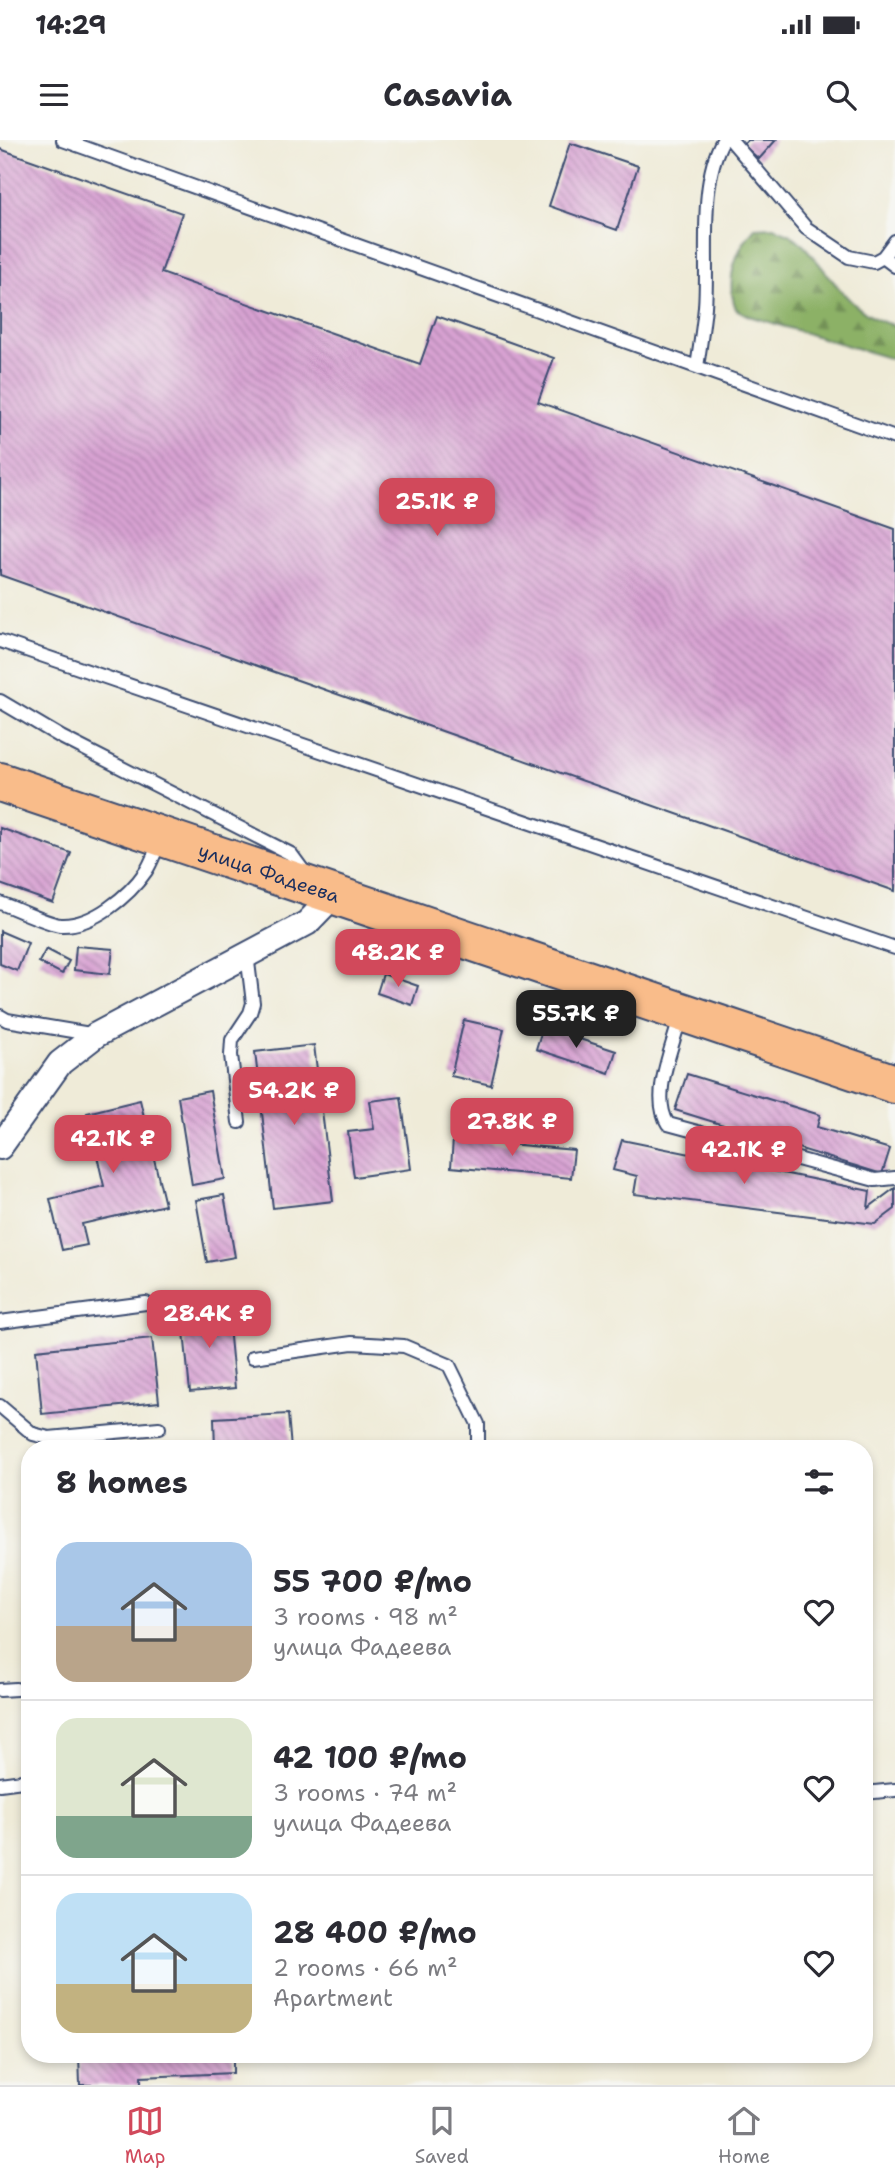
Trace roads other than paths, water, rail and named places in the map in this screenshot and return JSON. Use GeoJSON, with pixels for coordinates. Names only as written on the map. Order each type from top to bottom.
{"type":"FeatureCollection","features":[{"type":"Feature","properties":{"kind":"main road","name":"улица Фадеева"},"geometry":{"type":"LineString","coordinates":[[0,782],[895,1084]]}},
{"type":"Feature","properties":{"kind":"street"},"geometry":{"type":"LineString","coordinates":[[0,1147],[60,1063],[96,1035],[307,923],[318,888]]}},
{"type":"Feature","properties":{"kind":"lane"},"geometry":{"type":"LineString","coordinates":[[63,140],[895,438]]}},
{"type":"Feature","properties":{"kind":"lane"},"geometry":{"type":"LineString","coordinates":[[697,367],[705,307],[709,178],[714,156],[723,140]]}},
{"type":"Feature","properties":{"kind":"lane"},"geometry":{"type":"LineString","coordinates":[[731,140],[806,228],[849,257],[874,262],[883,257],[895,241]]}},
{"type":"Feature","properties":{"kind":"lane"},"geometry":{"type":"LineString","coordinates":[[883,257],[895,266]]}},
{"type":"Feature","properties":{"kind":"lane"},"geometry":{"type":"LineString","coordinates":[[0,640],[895,948]]}},
{"type":"Feature","properties":{"kind":"lane"},"geometry":{"type":"LineString","coordinates":[[0,701],[61,737],[291,854],[318,888]]}},
{"type":"Feature","properties":{"kind":"lane"},"geometry":{"type":"LineString","coordinates":[[0,903],[60,925],[86,921],[120,899],[140,878],[148,869],[163,835]]}},
{"type":"Feature","properties":{"kind":"lane"},"geometry":{"type":"LineString","coordinates":[[239,1122],[231,1055],[232,1040],[250,1013],[253,1003],[247,954]]}},
{"type":"Feature","properties":{"kind":"lane"},"geometry":{"type":"LineString","coordinates":[[681,1011],[661,1090],[662,1115],[668,1124],[875,1180],[895,1178]]}},
{"type":"Feature","properties":{"kind":"lane"},"geometry":{"type":"LineString","coordinates":[[0,1016],[7,1020],[96,1035]]}},
{"type":"Feature","properties":{"kind":"lane"},"geometry":{"type":"LineString","coordinates":[[0,1322],[146,1303]]}},
{"type":"Feature","properties":{"kind":"lane"},"geometry":{"type":"LineString","coordinates":[[253,1357],[352,1343],[404,1346],[449,1365],[478,1424],[478,1440]]}},
{"type":"Feature","properties":{"kind":"lane"},"geometry":{"type":"LineString","coordinates":[[0,1406],[33,1434],[48,1438],[159,1428]]}},
{"type":"Feature","properties":{"kind":"lane"},"geometry":{"type":"LineString","coordinates":[[0,1690],[16,1689]]}},
{"type":"Feature","properties":{"kind":"lane"},"geometry":{"type":"LineString","coordinates":[[0,1784],[21,1781]]}},
{"type":"Feature","properties":{"kind":"lane"},"geometry":{"type":"LineString","coordinates":[[873,1792],[895,1790]]}}]}
